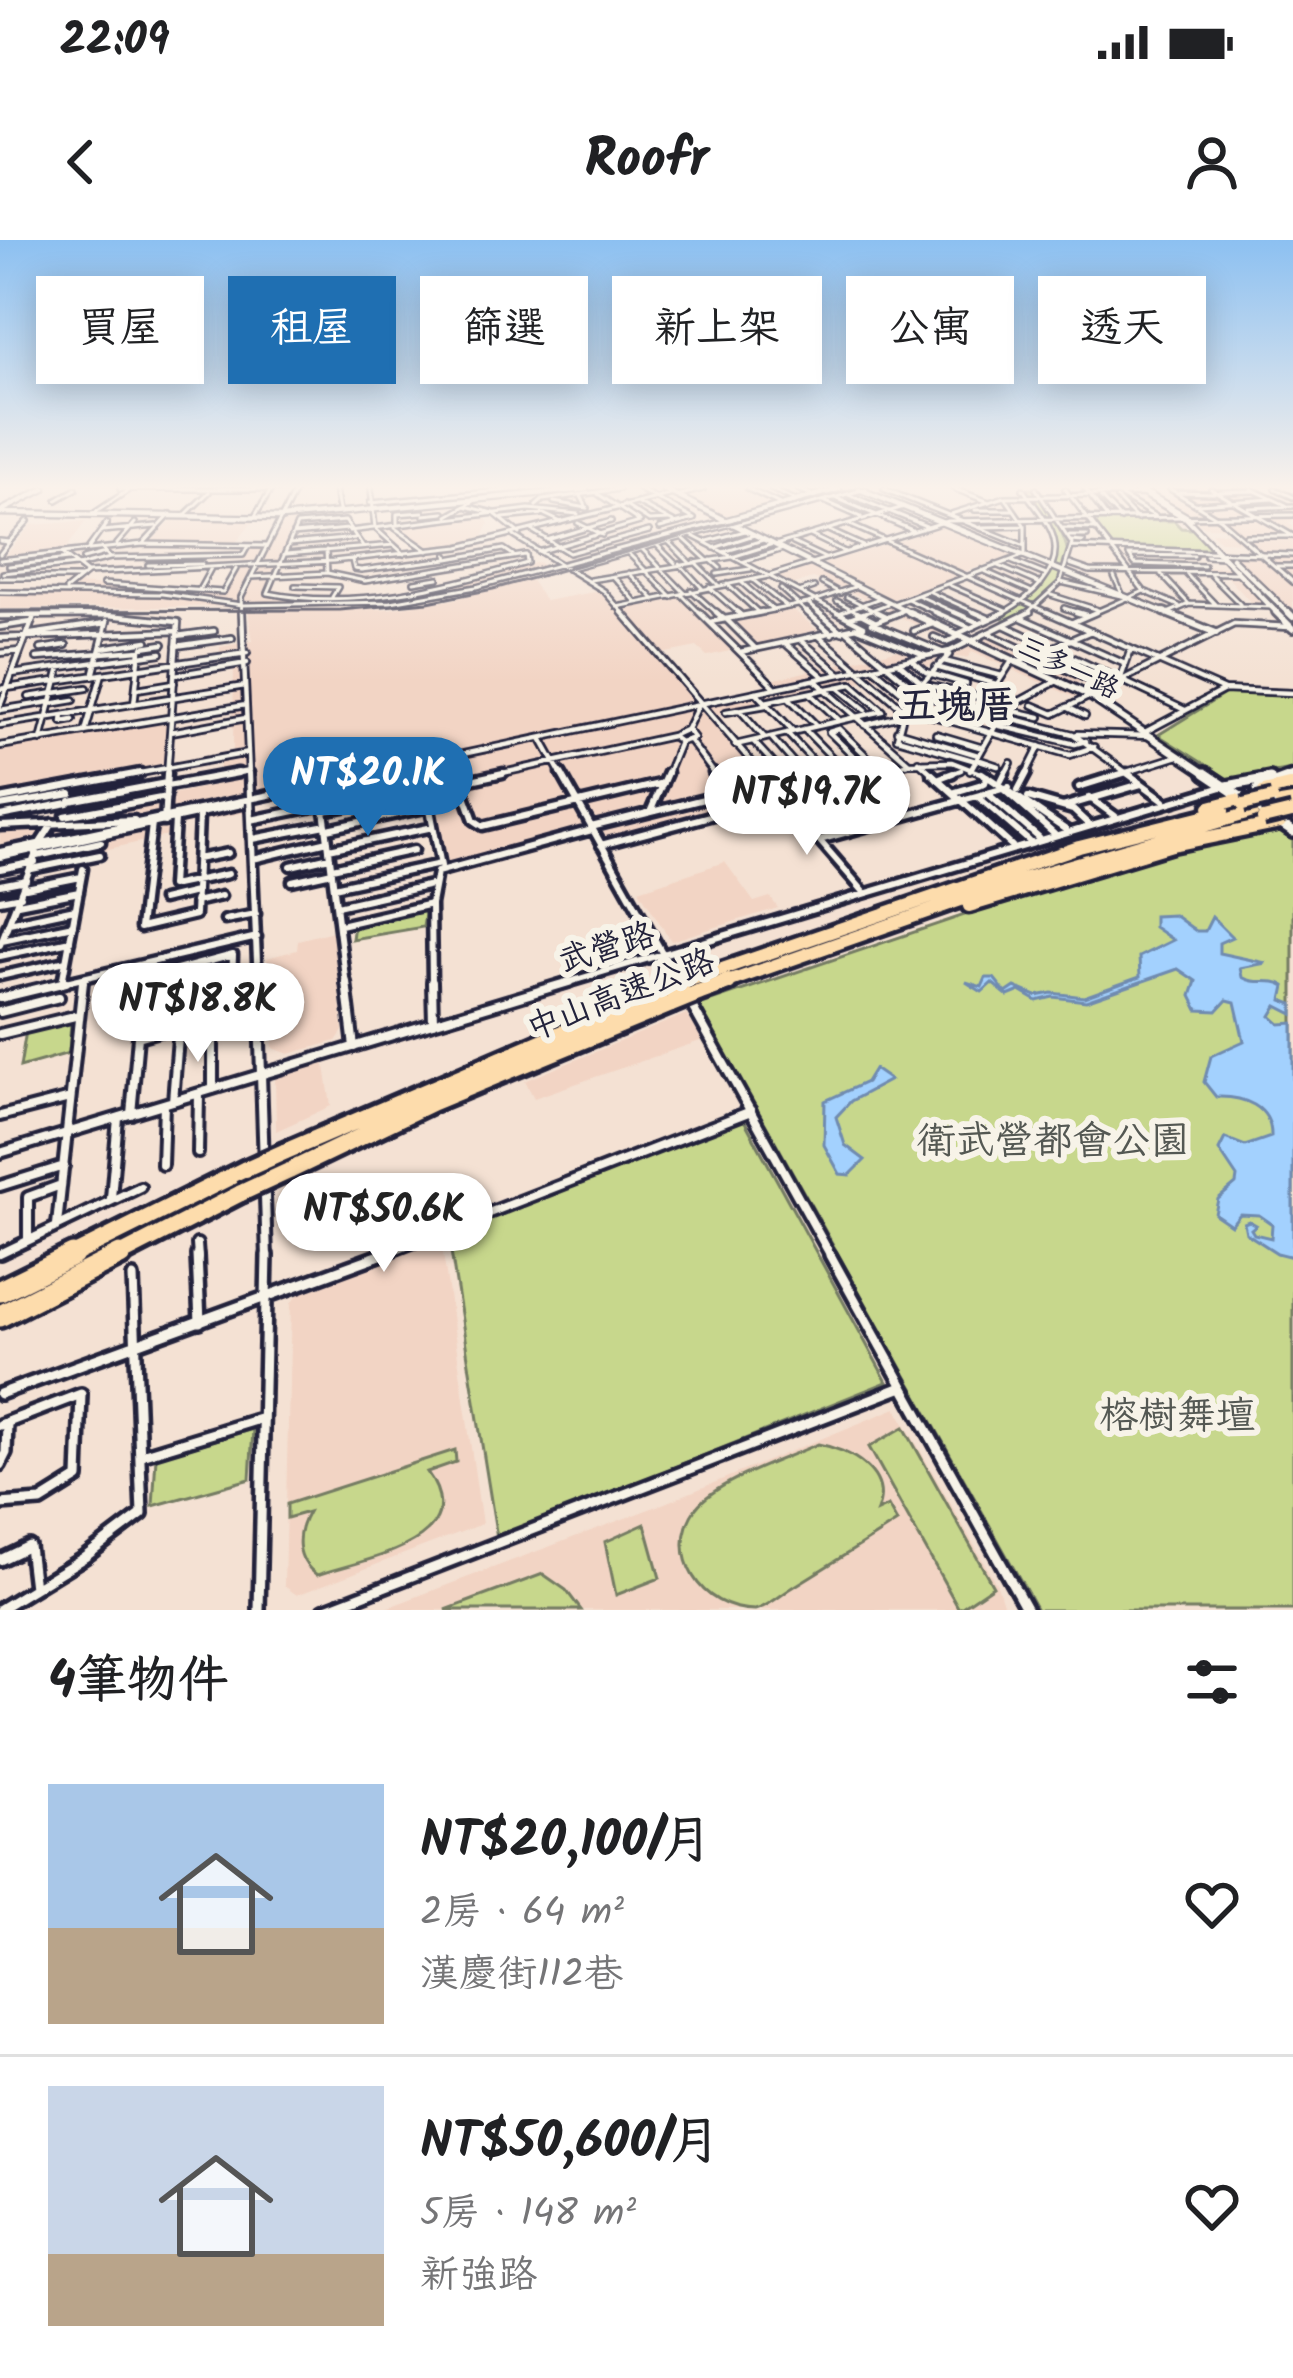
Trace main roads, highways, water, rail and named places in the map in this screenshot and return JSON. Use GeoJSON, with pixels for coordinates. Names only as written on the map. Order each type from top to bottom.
{"type":"FeatureCollection","features":[{"type":"Feature","properties":{"kind":"highway"},"geometry":{"type":"LineString","coordinates":[[1249,809],[1287,808]]}},
{"type":"Feature","properties":{"kind":"highway"},"geometry":{"type":"LineString","coordinates":[[809,952],[1287,808]]}},
{"type":"Feature","properties":{"kind":"highway","name":"中山高速公路"},"geometry":{"type":"LineString","coordinates":[[0,1316],[241,1193],[286,1162],[667,997],[1079,847],[1249,809],[1287,808]]}},
{"type":"Feature","properties":{"kind":"highway","name":"中山高速公路"},"geometry":{"type":"LineString","coordinates":[[694,987],[1249,809]]}},
{"type":"Feature","properties":{"kind":"highway","name":"中山高速公路"},"geometry":{"type":"LineString","coordinates":[[0,1291],[246,1169],[286,1162]]}},
{"type":"Feature","properties":{"kind":"water"},"geometry":{"type":"Polygon","coordinates":[[[1174,915],[1196,931],[1205,931],[1212,917],[1232,937],[1219,943],[1219,953],[1266,963],[1240,968],[1242,977],[1285,986],[1282,1000],[1293,1004],[1293,1014],[1277,1006],[1271,1016],[1280,1024],[1293,1023],[1293,1257],[1277,1253],[1246,1233],[1244,1223],[1249,1221],[1256,1225],[1251,1229],[1254,1234],[1271,1238],[1272,1224],[1259,1215],[1240,1214],[1231,1225],[1215,1214],[1218,1199],[1236,1184],[1237,1177],[1219,1150],[1225,1138],[1245,1146],[1271,1137],[1261,1110],[1236,1098],[1216,1097],[1204,1082],[1211,1056],[1244,1041],[1235,1002],[1227,1000],[1217,1011],[1198,1010],[1191,996],[1196,981],[1178,969],[1086,1001],[1053,997],[1037,1001],[1020,991],[1008,996],[992,983],[982,992],[966,982],[982,987],[986,978],[994,978],[1006,993],[1015,987],[1036,996],[1084,997],[1140,977],[1139,957],[1173,940],[1154,927],[1154,916],[1174,915]]]}},
{"type":"Feature","properties":{"kind":"water"},"geometry":{"type":"Polygon","coordinates":[[[874,1069],[890,1080],[851,1101],[836,1117],[845,1145],[865,1160],[850,1175],[840,1174],[824,1145],[825,1101],[866,1082],[874,1069]]]}},
{"type":"Feature","properties":{"kind":"tram line"},"geometry":{"type":"LineString","coordinates":[[0,611],[340,610],[428,602],[623,553]]}},
{"type":"Feature","properties":{"kind":"district","name":"五塊厝"},"geometry":{"type":"Point","coordinates":[956,704]}},
{"type":"Feature","properties":{"kind":"park label","name":"衛武營都會公園"},"geometry":{"type":"Point","coordinates":[1053,1139]}},
{"type":"Feature","properties":{"kind":"park label","name":"榕樹舞壇"},"geometry":{"type":"Point","coordinates":[1177,1414]}}]}
